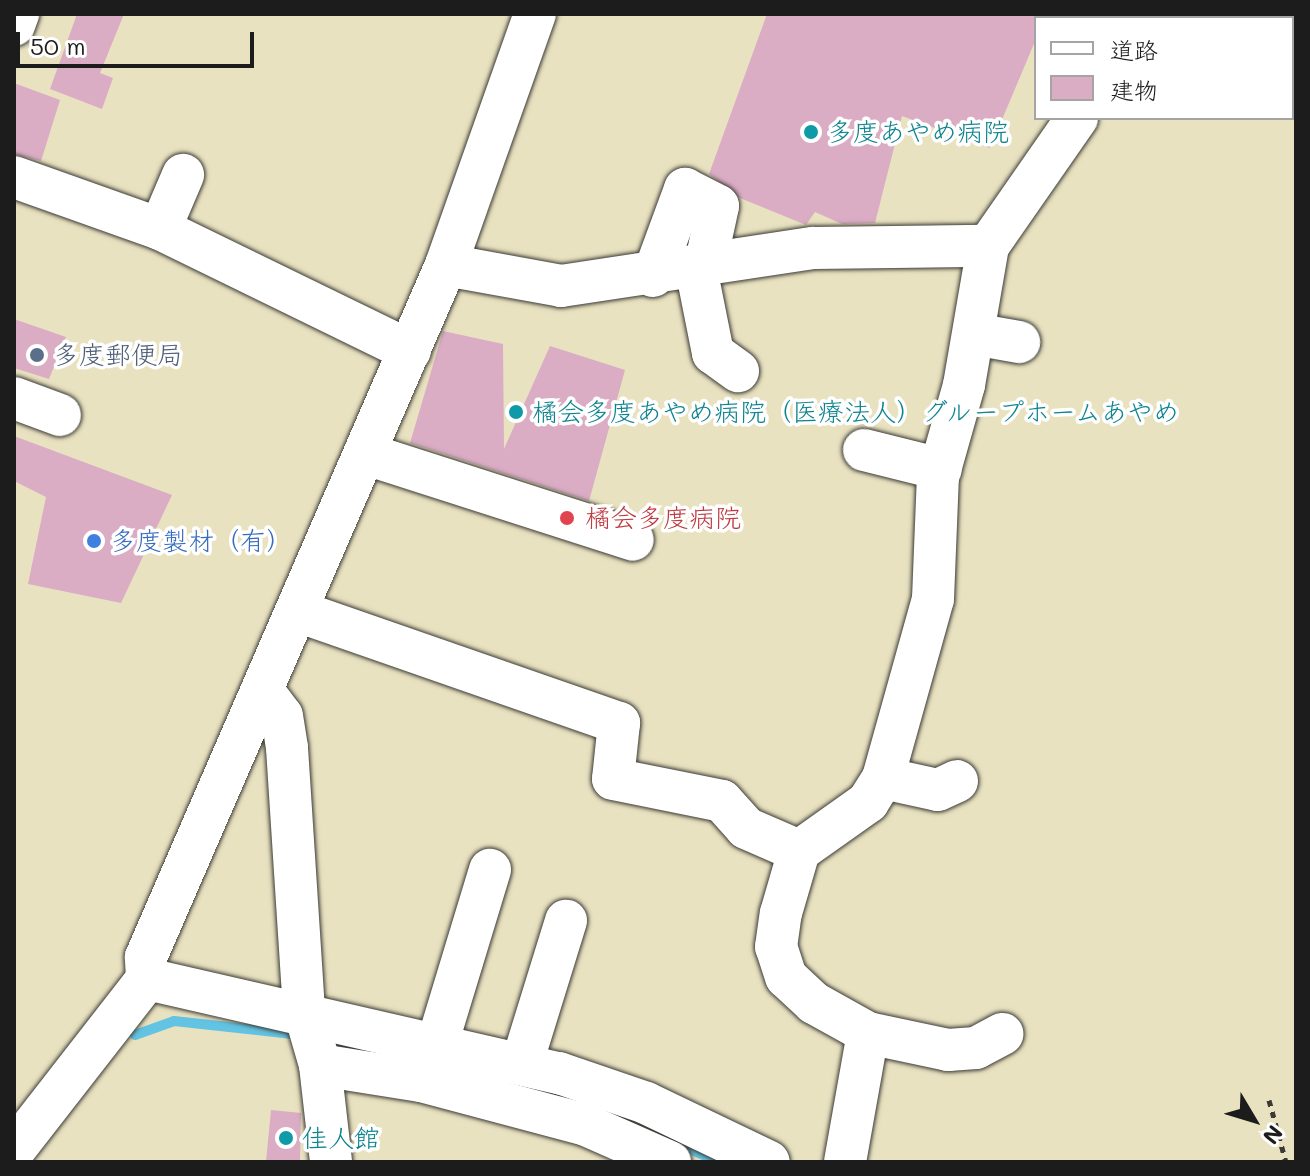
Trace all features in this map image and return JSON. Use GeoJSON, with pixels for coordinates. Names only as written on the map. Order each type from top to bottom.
{"type":"FeatureCollection","features":[{"type":"Feature","properties":{"kind":"street"},"geometry":{"type":"LineString","coordinates":[[14,25],[18,14]]}},
{"type":"Feature","properties":{"kind":"street"},"geometry":{"type":"LineString","coordinates":[[14,1150],[147,979],[146,957],[369,455],[446,265],[535,14]]}},
{"type":"Feature","properties":{"kind":"street"},"geometry":{"type":"LineString","coordinates":[[1002,1034],[976,1048],[948,1050],[868,1033],[814,1003],[786,977],[776,947],[799,851],[868,802],[883,778],[933,599],[931,535],[941,469],[974,334],[988,246],[1076,120]]}},
{"type":"Feature","properties":{"kind":"street"},"geometry":{"type":"LineString","coordinates":[[160,229],[183,175]]}},
{"type":"Feature","properties":{"kind":"street"},"geometry":{"type":"LineString","coordinates":[[14,177],[160,229],[410,351]]}},
{"type":"Feature","properties":{"kind":"street"},"geometry":{"type":"LineString","coordinates":[[653,276],[685,189],[718,206],[701,267],[713,353],[738,371]]}},
{"type":"Feature","properties":{"kind":"street"},"geometry":{"type":"LineString","coordinates":[[446,265],[561,286],[653,276],[813,248],[988,246]]}},
{"type":"Feature","properties":{"kind":"street"},"geometry":{"type":"LineString","coordinates":[[974,334],[1019,342]]}},
{"type":"Feature","properties":{"kind":"street"},"geometry":{"type":"LineString","coordinates":[[14,398],[60,415]]}},
{"type":"Feature","properties":{"kind":"street"},"geometry":{"type":"LineString","coordinates":[[864,450],[941,469]]}},
{"type":"Feature","properties":{"kind":"street"},"geometry":{"type":"LineString","coordinates":[[369,455],[633,540]]}},
{"type":"Feature","properties":{"kind":"street"},"geometry":{"type":"LineString","coordinates":[[300,612],[619,723],[613,779],[722,801],[746,828],[799,851]]}},
{"type":"Feature","properties":{"kind":"street"},"geometry":{"type":"LineString","coordinates":[[263,691],[282,716],[287,748],[304,1010],[320,1065],[331,1162]]}},
{"type":"Feature","properties":{"kind":"street"},"geometry":{"type":"LineString","coordinates":[[883,778],[938,790],[957,781]]}},
{"type":"Feature","properties":{"kind":"street"},"geometry":{"type":"LineString","coordinates":[[438,1041],[490,870]]}},
{"type":"Feature","properties":{"kind":"street"},"geometry":{"type":"LineString","coordinates":[[522,1063],[566,921]]}},
{"type":"Feature","properties":{"kind":"street"},"geometry":{"type":"LineString","coordinates":[[147,979],[304,1010],[522,1063],[646,1103],[769,1162]]}},
{"type":"Feature","properties":{"kind":"street"},"geometry":{"type":"LineString","coordinates":[[845,1162],[868,1033]]}},
{"type":"Feature","properties":{"kind":"street"},"geometry":{"type":"LineString","coordinates":[[320,1065],[421,1081],[586,1125],[670,1162]]}},
{"type":"Feature","properties":{"kind":"path"},"geometry":{"type":"LineString","coordinates":[[1269,1100],[1286,1162]]}},
{"type":"Feature","properties":{"kind":"building"},"geometry":{"type":"Polygon","coordinates":[[[77,14],[124,14],[100,73],[113,78],[102,109],[50,89],[77,14]]]}},
{"type":"Feature","properties":{"kind":"building","name":"多度あやめ病院"},"geometry":{"type":"Polygon","coordinates":[[[767,14],[1036,14],[1034,44],[990,148],[902,116],[875,223],[842,224],[815,212],[806,225],[740,198],[709,174],[767,14]]]}},
{"type":"Feature","properties":{"kind":"building"},"geometry":{"type":"Polygon","coordinates":[[[14,83],[60,100],[41,161],[14,154],[14,83]]]}},
{"type":"Feature","properties":{"kind":"building","name":"多度郵便局"},"geometry":{"type":"Polygon","coordinates":[[[14,319],[66,337],[49,379],[14,368],[14,319]]]}},
{"type":"Feature","properties":{"kind":"building","name":"橘会多度あやめ病院（医療法人）グループホームあやめ"},"geometry":{"type":"Polygon","coordinates":[[[443,331],[503,344],[504,449],[550,346],[625,370],[589,501],[410,443],[443,331]]]}},
{"type":"Feature","properties":{"kind":"building","name":"多度製材（有）"},"geometry":{"type":"Polygon","coordinates":[[[14,436],[172,495],[121,603],[28,584],[46,497],[14,481],[14,436]]]}},
{"type":"Feature","properties":{"kind":"building","name":"佳人館"},"geometry":{"type":"Polygon","coordinates":[[[271,1110],[301,1113],[300,1162],[266,1162],[271,1110]]]}},
{"type":"Feature","properties":{"kind":"waterway"},"geometry":{"type":"LineString","coordinates":[[135,1035],[174,1021],[301,1035]]}},
{"type":"Feature","properties":{"kind":"waterway"},"geometry":{"type":"LineString","coordinates":[[325,1041],[379,1054]]}},
{"type":"Feature","properties":{"kind":"waterway"},"geometry":{"type":"LineString","coordinates":[[670,1140],[719,1162]]}},
{"type":"Feature","properties":{"kind":"place","name":"多度あやめ病院"},"geometry":{"type":"Point","coordinates":[811,132]}},
{"type":"Feature","properties":{"kind":"place","name":"多度郵便局"},"geometry":{"type":"Point","coordinates":[37,355]}},
{"type":"Feature","properties":{"kind":"place","name":"橘会多度あやめ病院（医療法人）グループホームあやめ"},"geometry":{"type":"Point","coordinates":[516,412]}},
{"type":"Feature","properties":{"kind":"place","name":"橘会多度病院"},"geometry":{"type":"Point","coordinates":[567,518]}},
{"type":"Feature","properties":{"kind":"place","name":"多度製材（有）"},"geometry":{"type":"Point","coordinates":[94,541]}},
{"type":"Feature","properties":{"kind":"place","name":"佳人館"},"geometry":{"type":"Point","coordinates":[286,1138]}}]}
